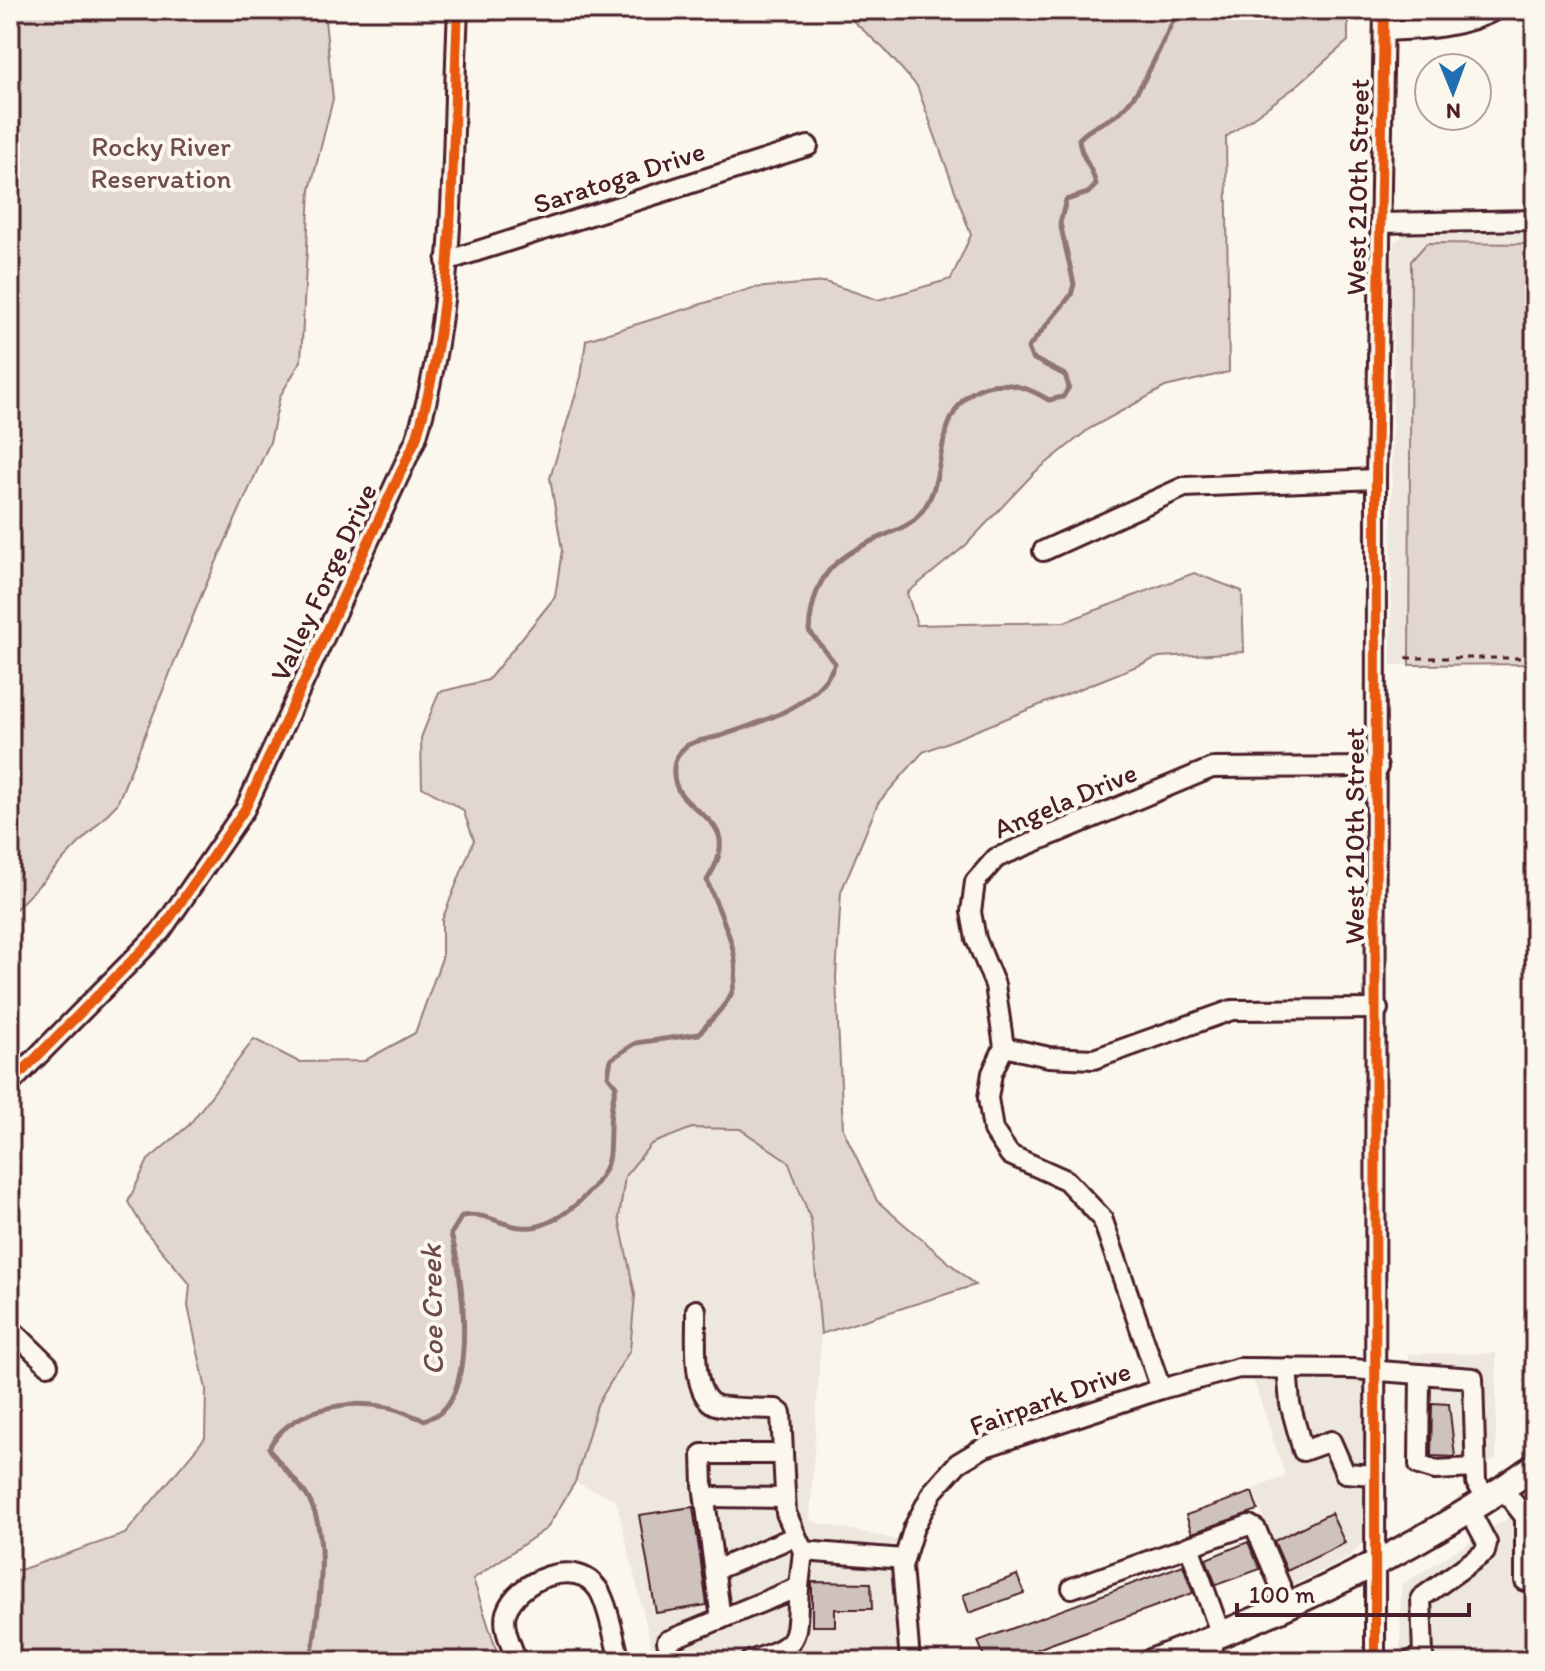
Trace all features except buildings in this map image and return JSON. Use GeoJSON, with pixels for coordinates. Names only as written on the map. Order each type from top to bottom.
{"type":"FeatureCollection","features":[{"type":"Feature","properties":{"kind":"main road"},"geometry":{"type":"LineString","coordinates":[[1153,1661],[1216,1645],[1288,1604],[1375,1566],[1487,1500],[1535,1466]]}},
{"type":"Feature","properties":{"kind":"street","name":"Valley Forge Drive"},"geometry":{"type":"LineString","coordinates":[[10,1084],[161,931],[245,809],[416,439],[431,390],[441,335],[458,10]]}},
{"type":"Feature","properties":{"kind":"street","name":"West 210th Street"},"geometry":{"type":"LineString","coordinates":[[1375,1661],[1378,1009],[1376,479],[1384,10]]}},
{"type":"Feature","properties":{"kind":"street"},"geometry":{"type":"LineString","coordinates":[[1384,31],[1436,28],[1476,20],[1496,10]]}},
{"type":"Feature","properties":{"kind":"street","name":"Saratoga Drive"},"geometry":{"type":"LineString","coordinates":[[446,261],[808,146]]}},
{"type":"Feature","properties":{"kind":"street"},"geometry":{"type":"LineString","coordinates":[[1380,223],[1535,220]]}},
{"type":"Feature","properties":{"kind":"street"},"geometry":{"type":"LineString","coordinates":[[1043,551],[1184,487],[1376,479]]}},
{"type":"Feature","properties":{"kind":"street","name":"Angela Drive"},"geometry":{"type":"LineString","coordinates":[[1161,1389],[1102,1218],[1066,1180],[1010,1155],[993,1130],[988,1098],[992,1073],[1004,1047],[995,985],[976,939],[971,912],[975,882],[996,858],[1212,768],[1378,767]]}},
{"type":"Feature","properties":{"kind":"street"},"geometry":{"type":"LineString","coordinates":[[1004,1047],[1049,1057],[1094,1059],[1232,1010],[1378,1009]]}},
{"type":"Feature","properties":{"kind":"street"},"geometry":{"type":"LineString","coordinates":[[696,1310],[699,1386],[704,1399],[717,1406],[776,1409],[781,1413],[786,1513],[800,1544],[795,1636],[786,1649],[750,1661]]}},
{"type":"Feature","properties":{"kind":"street"},"geometry":{"type":"LineString","coordinates":[[10,1328],[48,1365]]}},
{"type":"Feature","properties":{"kind":"street","name":"Fairpark Drive"},"geometry":{"type":"LineString","coordinates":[[910,1661],[903,1611],[904,1559],[914,1527],[933,1491],[958,1463],[985,1447],[1161,1389],[1239,1368],[1287,1368],[1473,1378],[1475,1468]]}},
{"type":"Feature","properties":{"kind":"street"},"geometry":{"type":"LineString","coordinates":[[1287,1368],[1290,1404],[1303,1451],[1331,1441],[1345,1473],[1375,1475]]}},
{"type":"Feature","properties":{"kind":"street"},"geometry":{"type":"LineString","coordinates":[[1411,1661],[1423,1655],[1421,1598],[1485,1552],[1487,1543],[1487,1500],[1476,1482],[1475,1468],[1435,1470],[1419,1465],[1420,1374]]}},
{"type":"Feature","properties":{"kind":"street"},"geometry":{"type":"LineString","coordinates":[[721,1619],[702,1454],[783,1454]]}},
{"type":"Feature","properties":{"kind":"street"},"geometry":{"type":"LineString","coordinates":[[705,1497],[785,1498]]}},
{"type":"Feature","properties":{"kind":"street"},"geometry":{"type":"LineString","coordinates":[[1487,1500],[1525,1517],[1525,1581],[1535,1580]]}},
{"type":"Feature","properties":{"kind":"street"},"geometry":{"type":"LineString","coordinates":[[1072,1588],[1249,1525],[1256,1529],[1288,1604]]}},
{"type":"Feature","properties":{"kind":"street"},"geometry":{"type":"LineString","coordinates":[[715,1570],[800,1544],[904,1559]]}},
{"type":"Feature","properties":{"kind":"street"},"geometry":{"type":"LineString","coordinates":[[1189,1546],[1216,1645]]}},
{"type":"Feature","properties":{"kind":"street"},"geometry":{"type":"LineString","coordinates":[[517,1661],[508,1637],[506,1614],[521,1591],[554,1573],[577,1574],[598,1588],[620,1661]]}},
{"type":"Feature","properties":{"kind":"street"},"geometry":{"type":"LineString","coordinates":[[671,1661],[667,1641],[799,1587]]}},
{"type":"Feature","properties":{"kind":"path"},"geometry":{"type":"LineString","coordinates":[[1406,658],[1535,658]]}},
{"type":"Feature","properties":{"kind":"shaded area"},"geometry":{"type":"Polygon","coordinates":[[[1409,232],[1535,232],[1535,664],[1391,665],[1393,253],[1394,242],[1409,232]]]}},
{"type":"Feature","properties":{"kind":"shaded area"},"geometry":{"type":"Polygon","coordinates":[[[692,1128],[740,1129],[788,1161],[811,1220],[821,1334],[810,1521],[899,1540],[894,1618],[901,1661],[655,1661],[616,1500],[575,1482],[596,1405],[630,1350],[635,1295],[618,1218],[625,1176],[651,1144],[692,1128]]]}},
{"type":"Feature","properties":{"kind":"shaded area"},"geometry":{"type":"Polygon","coordinates":[[[1496,1353],[1496,1459],[1466,1477],[1410,1473],[1409,1354],[1496,1353]]]}},
{"type":"Feature","properties":{"kind":"shaded area"},"geometry":{"type":"Polygon","coordinates":[[[1371,1368],[1369,1535],[1350,1557],[1289,1587],[1253,1489],[1285,1476],[1251,1372],[1371,1368]]]}},
{"type":"Feature","properties":{"kind":"shaded area"},"geometry":{"type":"Polygon","coordinates":[[[1535,1501],[1535,1650],[1520,1661],[1400,1661],[1401,1585],[1535,1501]]]}},
{"type":"Feature","properties":{"kind":"green space","name":"Rocky River Reservation"},"geometry":{"type":"Polygon","coordinates":[[[10,10],[324,10],[333,99],[310,190],[301,361],[280,396],[270,442],[202,594],[117,804],[10,915],[10,10]]]}},
{"type":"Feature","properties":{"kind":"green space"},"geometry":{"type":"Polygon","coordinates":[[[864,10],[1348,10],[1348,41],[1294,88],[1226,137],[1229,372],[1165,387],[1089,429],[1034,473],[965,546],[907,593],[917,625],[1065,622],[1194,573],[1242,591],[1244,652],[1159,657],[923,752],[878,803],[841,892],[836,978],[843,1129],[877,1201],[975,1285],[821,1334],[811,1220],[788,1161],[740,1129],[692,1128],[651,1144],[625,1176],[619,1218],[635,1295],[630,1350],[597,1405],[575,1482],[547,1528],[473,1579],[500,1661],[10,1661],[10,1569],[20,1570],[125,1534],[205,1438],[206,1389],[188,1306],[190,1284],[146,1232],[128,1202],[148,1160],[189,1125],[254,1039],[299,1062],[364,1061],[415,1033],[442,958],[442,920],[474,840],[463,810],[422,787],[421,738],[439,692],[488,680],[555,597],[562,550],[550,478],[581,377],[586,340],[753,288],[825,282],[878,300],[951,279],[971,235],[917,86],[884,49],[852,20],[864,10]]]}},
{"type":"Feature","properties":{"kind":"green space"},"geometry":{"type":"Polygon","coordinates":[[[1396,10],[1475,10],[1456,16],[1424,19],[1396,10]]]}},
{"type":"Feature","properties":{"kind":"green space"},"geometry":{"type":"Polygon","coordinates":[[[1427,243],[1535,244],[1535,664],[1409,665],[1411,261],[1427,243]]]}},
{"type":"Feature","properties":{"kind":"waterway","name":"Coe Creek"},"geometry":{"type":"LineString","coordinates":[[311,1661],[321,1577],[319,1533],[307,1496],[269,1448],[290,1424],[337,1406],[387,1407],[424,1420],[441,1412],[452,1397],[463,1353],[462,1300],[451,1234],[462,1216],[481,1216],[513,1226],[533,1227],[569,1210],[591,1189],[606,1165],[616,1086],[608,1076],[611,1059],[636,1043],[699,1034],[727,1001],[735,976],[733,948],[707,880],[718,857],[720,840],[715,827],[683,797],[676,785],[676,759],[692,743],[736,731],[786,710],[802,701],[827,678],[835,663],[809,631],[811,612],[821,583],[828,572],[850,553],[906,525],[922,511],[933,491],[945,436],[961,403],[985,386],[1000,384],[1032,391],[1049,400],[1063,397],[1069,387],[1065,375],[1032,358],[1028,348],[1071,295],[1074,284],[1060,223],[1066,200],[1088,193],[1096,185],[1079,139],[1120,112],[1138,91],[1179,10]]}},
{"type":"Feature","properties":{"kind":"cycle path"},"geometry":{"type":"LineString","coordinates":[[10,1084],[161,931],[245,809],[416,439],[430,388],[446,282],[458,10]]}},
{"type":"Feature","properties":{"kind":"cycle path"},"geometry":{"type":"LineString","coordinates":[[1375,1661],[1376,479],[1384,10]]}}]}
